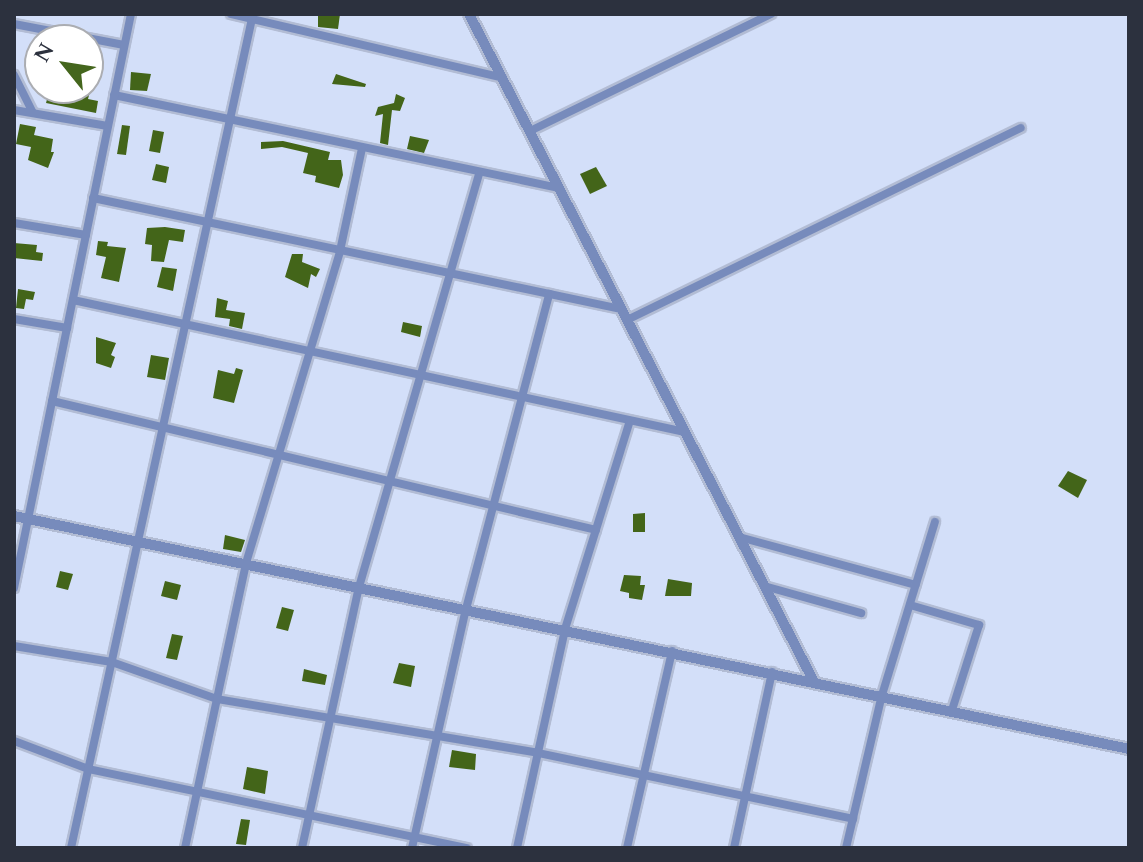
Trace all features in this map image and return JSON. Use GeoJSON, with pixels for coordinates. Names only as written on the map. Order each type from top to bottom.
{"type":"FeatureCollection","features":[{"type":"Feature","properties":{"kind":"street"},"geometry":{"type":"LineString","coordinates":[[14,588],[131,14]]}},
{"type":"Feature","properties":{"kind":"street"},"geometry":{"type":"LineString","coordinates":[[231,14],[503,78]]}},
{"type":"Feature","properties":{"kind":"street"},"geometry":{"type":"LineString","coordinates":[[469,14],[813,680]]}},
{"type":"Feature","properties":{"kind":"street"},"geometry":{"type":"LineString","coordinates":[[530,131],[771,14]]}},
{"type":"Feature","properties":{"kind":"street"},"geometry":{"type":"LineString","coordinates":[[71,848],[252,17]]}},
{"type":"Feature","properties":{"kind":"street"},"geometry":{"type":"LineString","coordinates":[[14,24],[124,45]]}},
{"type":"Feature","properties":{"kind":"street"},"geometry":{"type":"LineString","coordinates":[[14,75],[33,113]]}},
{"type":"Feature","properties":{"kind":"street"},"geometry":{"type":"LineString","coordinates":[[114,95],[559,188]]}},
{"type":"Feature","properties":{"kind":"street"},"geometry":{"type":"LineString","coordinates":[[14,110],[108,126]]}},
{"type":"Feature","properties":{"kind":"street"},"geometry":{"type":"LineString","coordinates":[[627,320],[1021,128]]}},
{"type":"Feature","properties":{"kind":"street"},"geometry":{"type":"LineString","coordinates":[[185,848],[246,563],[340,251],[362,148]]}},
{"type":"Feature","properties":{"kind":"street"},"geometry":{"type":"LineString","coordinates":[[302,848],[359,587],[479,173]]}},
{"type":"Feature","properties":{"kind":"street"},"geometry":{"type":"LineString","coordinates":[[93,198],[621,309]]}},
{"type":"Feature","properties":{"kind":"street"},"geometry":{"type":"LineString","coordinates":[[14,223],[86,235]]}},
{"type":"Feature","properties":{"kind":"street"},"geometry":{"type":"LineString","coordinates":[[412,848],[466,609],[549,294]]}},
{"type":"Feature","properties":{"kind":"street"},"geometry":{"type":"LineString","coordinates":[[73,300],[629,423],[685,432]]}},
{"type":"Feature","properties":{"kind":"street"},"geometry":{"type":"LineString","coordinates":[[14,319],[67,328]]}},
{"type":"Feature","properties":{"kind":"street"},"geometry":{"type":"LineString","coordinates":[[52,401],[596,530]]}},
{"type":"Feature","properties":{"kind":"street"},"geometry":{"type":"LineString","coordinates":[[517,848],[565,629],[629,423]]}},
{"type":"Feature","properties":{"kind":"street"},"geometry":{"type":"LineString","coordinates":[[14,516],[813,680],[1129,749]]}},
{"type":"Feature","properties":{"kind":"street"},"geometry":{"type":"LineString","coordinates":[[846,848],[882,695],[935,522]]}},
{"type":"Feature","properties":{"kind":"street"},"geometry":{"type":"LineString","coordinates":[[739,537],[916,585]]}},
{"type":"Feature","properties":{"kind":"street"},"geometry":{"type":"LineString","coordinates":[[764,586],[861,613]]}},
{"type":"Feature","properties":{"kind":"street"},"geometry":{"type":"LineString","coordinates":[[910,605],[979,625],[952,710]]}},
{"type":"Feature","properties":{"kind":"street"},"geometry":{"type":"LineString","coordinates":[[14,646],[112,662],[217,699],[538,753],[853,819]]}},
{"type":"Feature","properties":{"kind":"street"},"geometry":{"type":"LineString","coordinates":[[627,848],[672,651]]}},
{"type":"Feature","properties":{"kind":"street"},"geometry":{"type":"LineString","coordinates":[[734,848],[772,672]]}},
{"type":"Feature","properties":{"kind":"street"},"geometry":{"type":"LineString","coordinates":[[14,741],[88,769],[467,848]]}},
{"type":"Feature","properties":{"kind":"building"},"geometry":{"type":"Polygon","coordinates":[[[318,14],[340,14],[338,29],[318,27],[318,14]]]}},
{"type":"Feature","properties":{"kind":"building"},"geometry":{"type":"Polygon","coordinates":[[[131,72],[151,74],[147,91],[130,90],[131,72]]]}},
{"type":"Feature","properties":{"kind":"building"},"geometry":{"type":"Polygon","coordinates":[[[336,74],[366,84],[365,87],[332,84],[336,74]]]}},
{"type":"Feature","properties":{"kind":"building"},"geometry":{"type":"Polygon","coordinates":[[[396,94],[405,98],[400,111],[392,110],[388,145],[380,143],[383,114],[375,116],[378,107],[394,103],[396,94]]]}},
{"type":"Feature","properties":{"kind":"building"},"geometry":{"type":"Polygon","coordinates":[[[51,104],[98,104],[96,113],[51,104]]]}},
{"type":"Feature","properties":{"kind":"building"},"geometry":{"type":"Polygon","coordinates":[[[20,124],[36,127],[34,135],[53,139],[51,152],[54,152],[48,168],[28,160],[31,147],[16,144],[20,124]]]}},
{"type":"Feature","properties":{"kind":"building"},"geometry":{"type":"Polygon","coordinates":[[[122,125],[130,126],[126,155],[117,154],[122,125]]]}},
{"type":"Feature","properties":{"kind":"building"},"geometry":{"type":"Polygon","coordinates":[[[153,130],[164,132],[160,153],[149,151],[153,130]]]}},
{"type":"Feature","properties":{"kind":"building"},"geometry":{"type":"Polygon","coordinates":[[[410,136],[429,140],[424,153],[407,149],[410,136]]]}},
{"type":"Feature","properties":{"kind":"building"},"geometry":{"type":"Polygon","coordinates":[[[283,141],[330,152],[328,160],[341,160],[343,175],[339,188],[315,182],[316,176],[303,173],[308,153],[282,147],[261,149],[261,142],[283,141]]]}},
{"type":"Feature","properties":{"kind":"building"},"geometry":{"type":"Polygon","coordinates":[[[156,164],[169,167],[166,183],[152,180],[156,164]]]}},
{"type":"Feature","properties":{"kind":"building"},"geometry":{"type":"Polygon","coordinates":[[[596,167],[607,186],[590,194],[580,174],[596,167]]]}},
{"type":"Feature","properties":{"kind":"building"},"geometry":{"type":"Polygon","coordinates":[[[147,228],[185,230],[183,242],[169,240],[164,262],[151,261],[152,245],[145,244],[147,228]]]}},
{"type":"Feature","properties":{"kind":"building"},"geometry":{"type":"Polygon","coordinates":[[[98,241],[108,242],[107,246],[126,248],[119,282],[101,278],[106,257],[96,255],[98,241]]]}},
{"type":"Feature","properties":{"kind":"building"},"geometry":{"type":"Polygon","coordinates":[[[14,243],[37,245],[36,252],[43,253],[42,261],[14,258],[14,243]]]}},
{"type":"Feature","properties":{"kind":"building"},"geometry":{"type":"Polygon","coordinates":[[[292,254],[303,254],[302,262],[320,269],[316,277],[311,274],[308,288],[285,277],[292,254]]]}},
{"type":"Feature","properties":{"kind":"building"},"geometry":{"type":"Polygon","coordinates":[[[162,267],[177,269],[173,291],[157,287],[162,267]]]}},
{"type":"Feature","properties":{"kind":"building"},"geometry":{"type":"Polygon","coordinates":[[[18,289],[35,292],[33,300],[26,299],[24,309],[16,308],[18,289]]]}},
{"type":"Feature","properties":{"kind":"building"},"geometry":{"type":"Polygon","coordinates":[[[217,298],[228,301],[226,310],[245,313],[242,329],[229,326],[230,319],[215,317],[217,298]]]}},
{"type":"Feature","properties":{"kind":"building"},"geometry":{"type":"Polygon","coordinates":[[[403,322],[422,326],[420,337],[401,332],[403,322]]]}},
{"type":"Feature","properties":{"kind":"building"},"geometry":{"type":"Polygon","coordinates":[[[96,337],[116,343],[111,355],[115,357],[111,368],[96,363],[96,337]]]}},
{"type":"Feature","properties":{"kind":"building"},"geometry":{"type":"Polygon","coordinates":[[[151,355],[169,358],[165,380],[147,377],[151,355]]]}},
{"type":"Feature","properties":{"kind":"building"},"geometry":{"type":"Polygon","coordinates":[[[236,368],[243,370],[234,403],[213,398],[218,370],[234,374],[236,368]]]}},
{"type":"Feature","properties":{"kind":"building"},"geometry":{"type":"Polygon","coordinates":[[[1068,471],[1087,480],[1078,498],[1058,486],[1068,471]]]}},
{"type":"Feature","properties":{"kind":"building"},"geometry":{"type":"Polygon","coordinates":[[[645,513],[645,532],[633,532],[633,514],[645,513]]]}},
{"type":"Feature","properties":{"kind":"building"},"geometry":{"type":"Polygon","coordinates":[[[225,535],[245,540],[241,552],[223,549],[225,535]]]}},
{"type":"Feature","properties":{"kind":"building"},"geometry":{"type":"Polygon","coordinates":[[[60,571],[73,574],[68,590],[56,587],[60,571]]]}},
{"type":"Feature","properties":{"kind":"building"},"geometry":{"type":"Polygon","coordinates":[[[624,575],[641,576],[640,585],[645,585],[642,600],[629,598],[629,593],[620,591],[624,575]]]}},
{"type":"Feature","properties":{"kind":"building"},"geometry":{"type":"Polygon","coordinates":[[[668,579],[692,583],[691,596],[665,596],[668,579]]]}},
{"type":"Feature","properties":{"kind":"building"},"geometry":{"type":"Polygon","coordinates":[[[165,581],[181,585],[177,600],[161,596],[165,581]]]}},
{"type":"Feature","properties":{"kind":"building"},"geometry":{"type":"Polygon","coordinates":[[[282,607],[294,610],[288,631],[276,628],[282,607]]]}},
{"type":"Feature","properties":{"kind":"building"},"geometry":{"type":"Polygon","coordinates":[[[172,634],[183,636],[177,660],[166,658],[172,634]]]}},
{"type":"Feature","properties":{"kind":"building"},"geometry":{"type":"Polygon","coordinates":[[[399,663],[415,666],[411,687],[393,683],[399,663]]]}},
{"type":"Feature","properties":{"kind":"building"},"geometry":{"type":"Polygon","coordinates":[[[304,669],[327,675],[325,685],[302,681],[304,669]]]}},
{"type":"Feature","properties":{"kind":"building"},"geometry":{"type":"Polygon","coordinates":[[[452,750],[476,754],[475,770],[449,767],[452,750]]]}},
{"type":"Feature","properties":{"kind":"building"},"geometry":{"type":"Polygon","coordinates":[[[247,767],[268,771],[265,794],[243,789],[247,767]]]}},
{"type":"Feature","properties":{"kind":"building"},"geometry":{"type":"Polygon","coordinates":[[[241,819],[250,820],[246,845],[236,844],[241,819]]]}}]}
